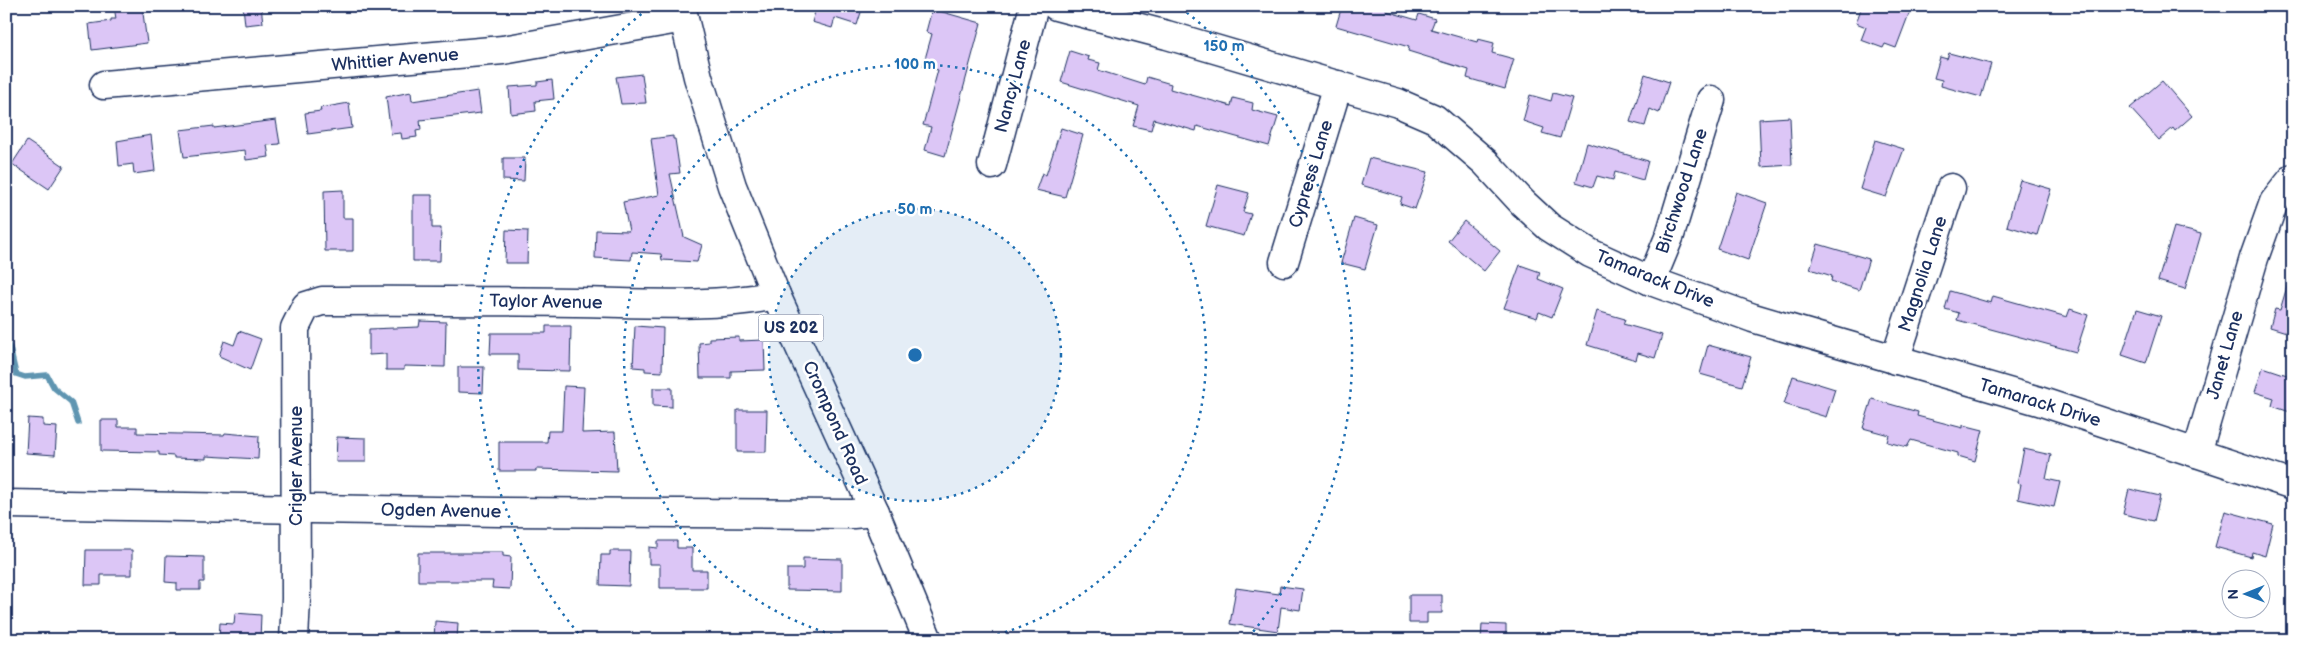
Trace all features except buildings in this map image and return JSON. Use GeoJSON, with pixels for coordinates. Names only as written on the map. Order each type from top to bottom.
{"type":"FeatureCollection","features":[{"type":"Feature","properties":{"kind":"street","name":"Nancy Lane"},"geometry":{"type":"LineString","coordinates":[[992,165],[1034,6]]}},
{"type":"Feature","properties":{"kind":"street","name":"Tamarack Drive"},"geometry":{"type":"LineString","coordinates":[[1056,6],[1167,35],[1338,85],[1398,103],[1435,119],[1485,162],[1523,203],[1549,227],[1590,253],[1651,281],[1753,318],[2039,401],[2293,484]]}},
{"type":"Feature","properties":{"kind":"street","name":"Whittier Avenue"},"geometry":{"type":"LineString","coordinates":[[104,85],[503,50],[682,12]]}},
{"type":"Feature","properties":{"kind":"street","name":"Crompond Road"},"geometry":{"type":"LineString","coordinates":[[682,12],[698,77],[732,186],[776,295],[875,512],[928,640]]}},
{"type":"Feature","properties":{"kind":"street","name":"Cypress Lane"},"geometry":{"type":"LineString","coordinates":[[1284,262],[1338,85]]}},
{"type":"Feature","properties":{"kind":"street","name":"Birchwood Lane"},"geometry":{"type":"LineString","coordinates":[[1651,281],[1670,235],[1711,100]]}},
{"type":"Feature","properties":{"kind":"street","name":"Janet Lane"},"geometry":{"type":"LineString","coordinates":[[2197,452],[2254,258],[2274,202],[2293,178]]}},
{"type":"Feature","properties":{"kind":"street","name":"Magnolia Lane"},"geometry":{"type":"LineString","coordinates":[[1895,360],[1951,188]]}},
{"type":"Feature","properties":{"kind":"street","name":"Taylor Avenue"},"geometry":{"type":"LineString","coordinates":[[316,302],[430,300],[661,304],[754,300],[776,295]]}},
{"type":"Feature","properties":{"kind":"street","name":"Crigler Avenue"},"geometry":{"type":"LineString","coordinates":[[294,640],[296,599],[295,328],[306,306],[316,302]]}},
{"type":"Feature","properties":{"kind":"street","name":"Ogden Avenue"},"geometry":{"type":"LineString","coordinates":[[6,504],[296,507],[509,512],[853,514],[875,512]]}},
{"type":"Feature","properties":{"kind":"waterway"},"geometry":{"type":"LineString","coordinates":[[6,340],[10,348],[16,374],[25,377],[47,375],[54,388],[71,402],[78,423]]}}]}
